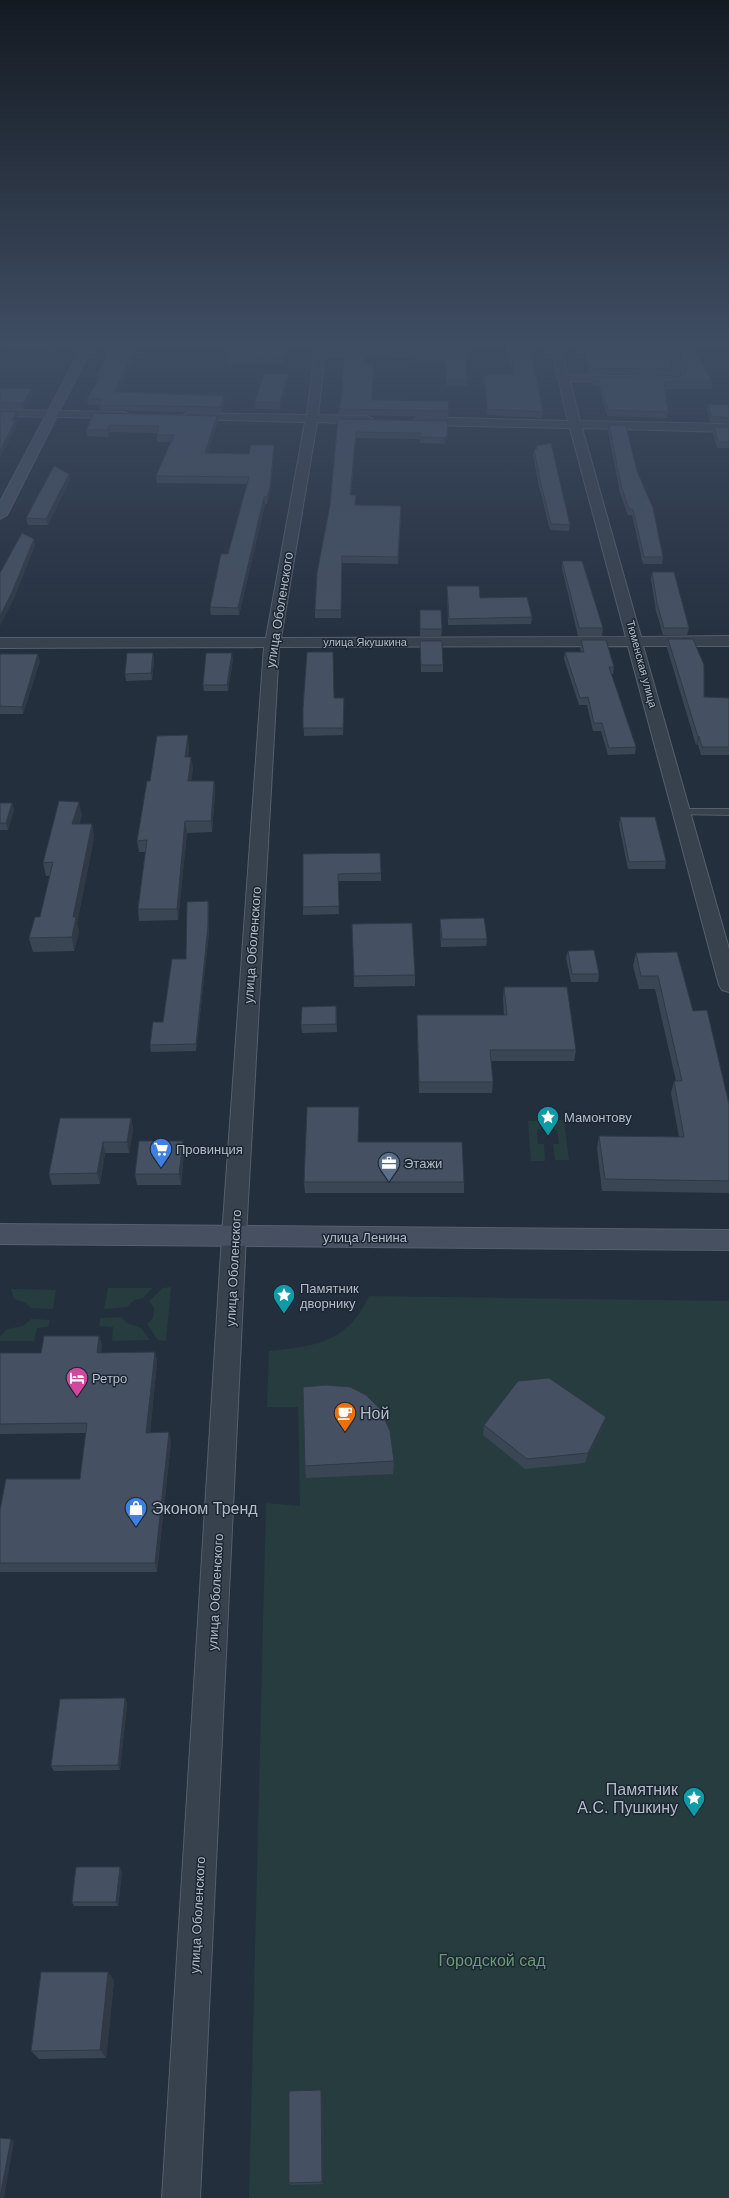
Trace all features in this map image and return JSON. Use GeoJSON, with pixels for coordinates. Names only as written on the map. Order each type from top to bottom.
{"type":"FeatureCollection","features":[{"type":"Feature","properties":{"kind":"street"},"geometry":{"type":"LineString","coordinates":[[0,515],[36,446]]}},
{"type":"Feature","properties":{"kind":"street","name":"улица Оболенского"},"geometry":{"type":"LineString","coordinates":[[181,2198],[234,1236],[271,642],[307,446]]}},
{"type":"Feature","properties":{"kind":"street","name":"Тюменская улица"},"geometry":{"type":"LineString","coordinates":[[581,446],[726,966],[729,985]]}},
{"type":"Feature","properties":{"kind":"street","name":"улица Якушкина"},"geometry":{"type":"LineString","coordinates":[[0,643],[729,641]]}},
{"type":"Feature","properties":{"kind":"street","name":"улица Ленина"},"geometry":{"type":"LineString","coordinates":[[0,1234],[729,1240]]}},
{"type":"Feature","properties":{"kind":"lane"},"geometry":{"type":"LineString","coordinates":[[682,812],[729,812]]}},
{"type":"Feature","properties":{"kind":"green space"},"geometry":{"type":"Polygon","coordinates":[[[550,1120],[564,1120],[569,1160],[555,1160],[553,1144],[559,1144],[557,1130],[551,1129],[550,1120]]]}},
{"type":"Feature","properties":{"kind":"green space"},"geometry":{"type":"Polygon","coordinates":[[[528,1121],[541,1121],[541,1129],[537,1130],[538,1144],[544,1144],[545,1161],[531,1161],[528,1121]]]}},
{"type":"Feature","properties":{"kind":"green space"},"geometry":{"type":"Polygon","coordinates":[[[171,1287],[166,1341],[158,1340],[147,1324],[153,1318],[154,1308],[149,1301],[163,1288],[171,1287]]]}},
{"type":"Feature","properties":{"kind":"green space"},"geometry":{"type":"Polygon","coordinates":[[[108,1288],[152,1288],[143,1298],[134,1300],[127,1307],[104,1309],[108,1288]]]}},
{"type":"Feature","properties":{"kind":"green space"},"geometry":{"type":"Polygon","coordinates":[[[11,1289],[56,1290],[53,1309],[31,1308],[24,1302],[14,1299],[11,1289]]]}},
{"type":"Feature","properties":{"kind":"green space","name":"Городской сад"},"geometry":{"type":"Polygon","coordinates":[[[369,1296],[729,1301],[729,2198],[249,2198],[266,1503],[300,1506],[298,1407],[267,1407],[269,1351],[315,1344],[340,1333],[351,1324],[369,1296]]]}},
{"type":"Feature","properties":{"kind":"green space"},"geometry":{"type":"Polygon","coordinates":[[[121,1317],[127,1323],[141,1328],[150,1340],[112,1341],[113,1327],[99,1326],[100,1318],[121,1317]]]}},
{"type":"Feature","properties":{"kind":"green space"},"geometry":{"type":"Polygon","coordinates":[[[31,1319],[50,1320],[48,1327],[37,1328],[34,1341],[0,1341],[0,1336],[7,1329],[23,1326],[31,1319]]]}},
{"type":"Feature","properties":{"kind":"building"},"geometry":{"type":"Polygon","coordinates":[[[169,446],[207,446],[205,453],[249,454],[251,446],[274,446],[270,487],[267,497],[264,497],[238,608],[210,607],[221,554],[228,554],[249,477],[156,476],[169,446]]]}},
{"type":"Feature","properties":{"kind":"building"},"geometry":{"type":"Polygon","coordinates":[[[336,446],[355,446],[350,495],[356,495],[355,505],[401,506],[398,557],[342,556],[341,610],[315,610],[317,573],[330,505],[336,446]]]}},
{"type":"Feature","properties":{"kind":"building"},"geometry":{"type":"Polygon","coordinates":[[[536,446],[552,446],[570,525],[551,524],[534,449],[537,449],[536,446]]]}},
{"type":"Feature","properties":{"kind":"building"},"geometry":{"type":"Polygon","coordinates":[[[613,446],[631,446],[637,471],[653,508],[663,557],[644,557],[633,509],[629,509],[621,486],[613,446]]]}},
{"type":"Feature","properties":{"kind":"building"},"geometry":{"type":"Polygon","coordinates":[[[54,466],[69,474],[46,519],[26,518],[54,466]]]}},
{"type":"Feature","properties":{"kind":"building"},"geometry":{"type":"Polygon","coordinates":[[[22,533],[34,539],[12,592],[0,616],[0,573],[22,533]]]}},
{"type":"Feature","properties":{"kind":"building"},"geometry":{"type":"Polygon","coordinates":[[[562,561],[582,561],[603,628],[579,628],[562,561]]]}},
{"type":"Feature","properties":{"kind":"building"},"geometry":{"type":"Polygon","coordinates":[[[652,572],[674,572],[689,628],[664,628],[657,603],[652,572]]]}},
{"type":"Feature","properties":{"kind":"building"},"geometry":{"type":"Polygon","coordinates":[[[447,586],[479,586],[480,598],[527,597],[532,617],[449,619],[447,586]]]}},
{"type":"Feature","properties":{"kind":"building"},"geometry":{"type":"Polygon","coordinates":[[[420,610],[441,610],[442,629],[420,629],[420,610]]]}},
{"type":"Feature","properties":{"kind":"building"},"geometry":{"type":"Polygon","coordinates":[[[668,639],[693,639],[704,665],[704,697],[729,698],[729,747],[702,747],[668,639]]]}},
{"type":"Feature","properties":{"kind":"building"},"geometry":{"type":"Polygon","coordinates":[[[581,640],[606,640],[614,667],[609,667],[636,747],[609,748],[602,723],[594,723],[588,697],[580,698],[565,652],[584,652],[581,640]]]}},
{"type":"Feature","properties":{"kind":"building"},"geometry":{"type":"Polygon","coordinates":[[[420,641],[442,641],[443,665],[421,665],[420,641]]]}},
{"type":"Feature","properties":{"kind":"building"},"geometry":{"type":"Polygon","coordinates":[[[307,652],[333,652],[334,698],[344,698],[343,728],[303,728],[307,652]]]}},
{"type":"Feature","properties":{"kind":"building"},"geometry":{"type":"Polygon","coordinates":[[[127,653],[153,653],[151,673],[125,674],[127,653]]]}},
{"type":"Feature","properties":{"kind":"building"},"geometry":{"type":"Polygon","coordinates":[[[206,653],[232,653],[227,685],[203,685],[206,653]]]}},
{"type":"Feature","properties":{"kind":"building"},"geometry":{"type":"Polygon","coordinates":[[[0,654],[38,654],[22,707],[0,706],[0,654]]]}},
{"type":"Feature","properties":{"kind":"building"},"geometry":{"type":"Polygon","coordinates":[[[188,735],[185,757],[191,757],[188,781],[214,781],[211,821],[185,821],[177,909],[138,909],[147,840],[137,841],[147,781],[150,781],[157,736],[188,735]]]}},
{"type":"Feature","properties":{"kind":"building"},"geometry":{"type":"Polygon","coordinates":[[[59,801],[79,802],[72,824],[92,824],[73,917],[76,917],[72,937],[29,938],[35,917],[40,917],[53,862],[43,863],[59,801]]]}},
{"type":"Feature","properties":{"kind":"building"},"geometry":{"type":"Polygon","coordinates":[[[0,803],[12,803],[6,823],[0,823],[0,803]]]}},
{"type":"Feature","properties":{"kind":"building"},"geometry":{"type":"Polygon","coordinates":[[[620,817],[655,817],[666,861],[629,862],[620,817]]]}},
{"type":"Feature","properties":{"kind":"building"},"geometry":{"type":"Polygon","coordinates":[[[380,853],[381,873],[338,874],[339,906],[303,907],[303,854],[380,853]]]}},
{"type":"Feature","properties":{"kind":"building"},"geometry":{"type":"Polygon","coordinates":[[[208,901],[208,926],[196,1044],[150,1045],[153,1022],[163,1022],[172,959],[186,959],[187,902],[208,901]]]}},
{"type":"Feature","properties":{"kind":"building"},"geometry":{"type":"Polygon","coordinates":[[[484,918],[487,939],[442,939],[440,919],[484,918]]]}},
{"type":"Feature","properties":{"kind":"building"},"geometry":{"type":"Polygon","coordinates":[[[412,923],[415,975],[354,976],[352,924],[412,923]]]}},
{"type":"Feature","properties":{"kind":"building"},"geometry":{"type":"Polygon","coordinates":[[[594,950],[599,974],[572,974],[568,951],[594,950]]]}},
{"type":"Feature","properties":{"kind":"building"},"geometry":{"type":"Polygon","coordinates":[[[677,952],[693,1011],[707,1010],[729,1104],[729,1181],[605,1179],[599,1136],[684,1137],[674,1081],[682,1081],[658,976],[641,976],[636,953],[677,952]]]}},
{"type":"Feature","properties":{"kind":"building"},"geometry":{"type":"Polygon","coordinates":[[[504,987],[567,987],[576,1050],[490,1050],[493,1082],[419,1082],[417,1015],[507,1015],[504,987]]]}},
{"type":"Feature","properties":{"kind":"building"},"geometry":{"type":"Polygon","coordinates":[[[336,1006],[336,1024],[301,1025],[302,1007],[336,1006]]]}},
{"type":"Feature","properties":{"kind":"building"},"geometry":{"type":"Polygon","coordinates":[[[307,1107],[359,1107],[358,1142],[462,1142],[464,1182],[304,1182],[307,1107]]]}},
{"type":"Feature","properties":{"kind":"building"},"geometry":{"type":"Polygon","coordinates":[[[60,1118],[131,1118],[127,1142],[103,1142],[97,1173],[49,1174],[60,1118]]]}},
{"type":"Feature","properties":{"kind":"building","name":"Провинция"},"geometry":{"type":"Polygon","coordinates":[[[139,1141],[183,1141],[179,1174],[135,1174],[139,1141]]]}},
{"type":"Feature","properties":{"kind":"building"},"geometry":{"type":"Polygon","coordinates":[[[44,1336],[99,1336],[97,1353],[155,1352],[146,1433],[169,1432],[155,1563],[0,1563],[0,1510],[6,1479],[80,1479],[87,1423],[0,1424],[0,1353],[41,1353],[44,1336]]]}},
{"type":"Feature","properties":{"kind":"building"},"geometry":{"type":"Polygon","coordinates":[[[549,1378],[606,1417],[588,1453],[527,1459],[484,1425],[518,1381],[549,1378]]]}},
{"type":"Feature","properties":{"kind":"building","name":"Ной"},"geometry":{"type":"Polygon","coordinates":[[[326,1385],[350,1387],[366,1395],[380,1409],[390,1431],[394,1461],[305,1466],[303,1387],[326,1385]]]}},
{"type":"Feature","properties":{"kind":"building"},"geometry":{"type":"Polygon","coordinates":[[[125,1698],[118,1765],[51,1766],[60,1699],[125,1698]]]}},
{"type":"Feature","properties":{"kind":"building"},"geometry":{"type":"Polygon","coordinates":[[[76,1867],[120,1867],[116,1902],[72,1902],[76,1867]]]}},
{"type":"Feature","properties":{"kind":"building"},"geometry":{"type":"Polygon","coordinates":[[[41,1972],[108,1972],[100,2050],[31,2051],[41,1972]]]}},
{"type":"Feature","properties":{"kind":"building"},"geometry":{"type":"Polygon","coordinates":[[[321,2090],[322,2182],[289,2183],[289,2091],[321,2090]]]}},
{"type":"Feature","properties":{"kind":"building"},"geometry":{"type":"Polygon","coordinates":[[[0,2138],[11,2139],[0,2197],[0,2138]]]}},
{"type":"Feature","properties":{"kind":"place","name":"Мамонтову"},"geometry":{"type":"Point","coordinates":[548,1136]}},
{"type":"Feature","properties":{"kind":"place","name":"Провинция"},"geometry":{"type":"Point","coordinates":[161,1168]}},
{"type":"Feature","properties":{"kind":"place","name":"Этажи"},"geometry":{"type":"Point","coordinates":[389,1182]}},
{"type":"Feature","properties":{"kind":"place","name":"Памятник дворнику"},"geometry":{"type":"Point","coordinates":[284,1314]}},
{"type":"Feature","properties":{"kind":"place","name":"Ретро"},"geometry":{"type":"Point","coordinates":[77,1398]}},
{"type":"Feature","properties":{"kind":"place","name":"Ной"},"geometry":{"type":"Point","coordinates":[345,1432]}},
{"type":"Feature","properties":{"kind":"place","name":"Эконом Тренд"},"geometry":{"type":"Point","coordinates":[136,1528]}},
{"type":"Feature","properties":{"kind":"place","name":"Памятник А.С. Пушкину"},"geometry":{"type":"Point","coordinates":[694,1818]}}]}
